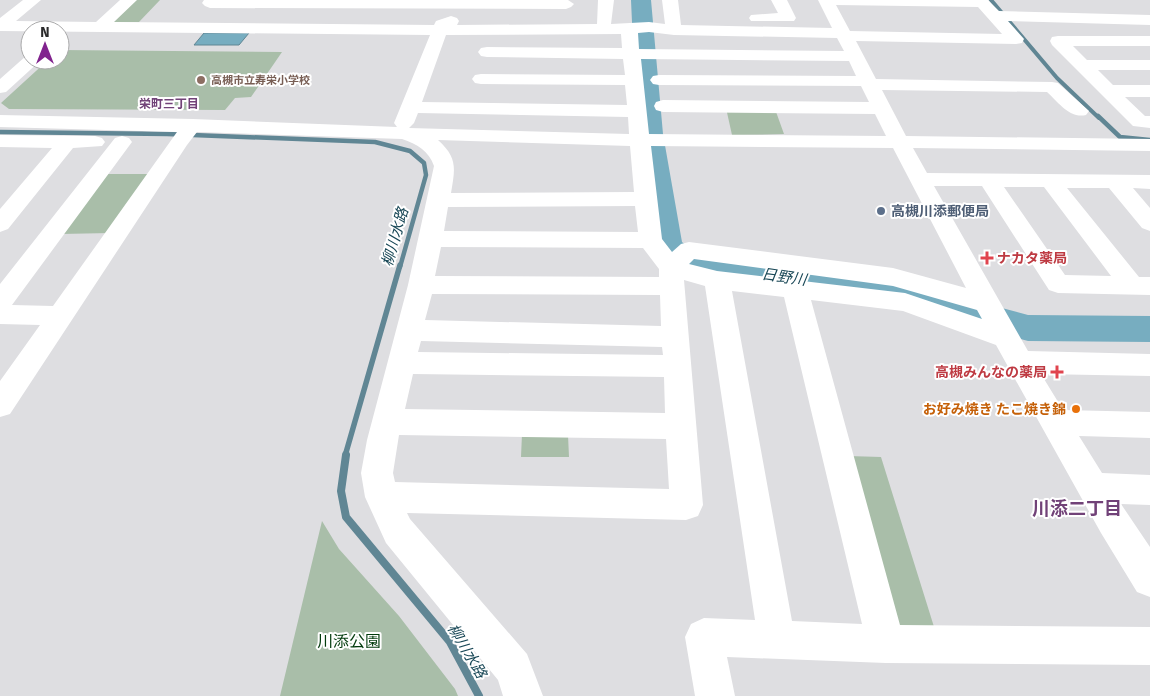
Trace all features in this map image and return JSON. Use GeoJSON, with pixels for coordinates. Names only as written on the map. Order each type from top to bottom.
{"type":"FeatureCollection","features":[{"type":"Feature","properties":{"kind":"street"},"geometry":{"type":"LineString","coordinates":[[70,30],[105,18],[129,0]]}},
{"type":"Feature","properties":{"kind":"street"},"geometry":{"type":"LineString","coordinates":[[604,23],[606,0]]}},
{"type":"Feature","properties":{"kind":"street"},"geometry":{"type":"LineString","coordinates":[[670,0],[673,24]]}},
{"type":"Feature","properties":{"kind":"street"},"geometry":{"type":"LineString","coordinates":[[105,18],[292,25],[493,29],[652,29],[673,24],[788,18],[779,0]]}},
{"type":"Feature","properties":{"kind":"street"},"geometry":{"type":"LineString","coordinates":[[826,0],[898,141],[1055,423],[1092,488],[1147,570]]}},
{"type":"Feature","properties":{"kind":"street"},"geometry":{"type":"LineString","coordinates":[[673,24],[844,35],[1016,38],[981,1],[830,0]]}},
{"type":"Feature","properties":{"kind":"street"},"geometry":{"type":"LineString","coordinates":[[1011,0],[1030,17]]}},
{"type":"Feature","properties":{"kind":"street"},"geometry":{"type":"LineString","coordinates":[[292,25],[197,19],[211,2],[566,2],[565,29]]}},
{"type":"Feature","properties":{"kind":"street"},"geometry":{"type":"LineString","coordinates":[[292,25],[306,2]]}},
{"type":"Feature","properties":{"kind":"street"},"geometry":{"type":"LineString","coordinates":[[441,27],[450,24],[457,2]]}},
{"type":"Feature","properties":{"kind":"street"},"geometry":{"type":"LineString","coordinates":[[0,10],[20,10],[36,5]]}},
{"type":"Feature","properties":{"kind":"street"},"geometry":{"type":"LineString","coordinates":[[0,26],[20,10]]}},
{"type":"Feature","properties":{"kind":"street"},"geometry":{"type":"LineString","coordinates":[[995,16],[1150,20]]}},
{"type":"Feature","properties":{"kind":"street"},"geometry":{"type":"LineString","coordinates":[[0,26],[20,28]]}},
{"type":"Feature","properties":{"kind":"street"},"geometry":{"type":"LineString","coordinates":[[405,120],[441,27]]}},
{"type":"Feature","properties":{"kind":"street"},"geometry":{"type":"LineString","coordinates":[[476,108],[493,29]]}},
{"type":"Feature","properties":{"kind":"street"},"geometry":{"type":"LineString","coordinates":[[629,29],[637,111],[652,140]]}},
{"type":"Feature","properties":{"kind":"street"},"geometry":{"type":"LineString","coordinates":[[381,497],[686,505],[671,277],[650,240],[645,199],[652,140],[663,106],[652,29]]}},
{"type":"Feature","properties":{"kind":"street"},"geometry":{"type":"LineString","coordinates":[[1150,42],[1058,42],[1140,122],[1150,122]]}},
{"type":"Feature","properties":{"kind":"street"},"geometry":{"type":"LineString","coordinates":[[487,52],[655,54],[863,73],[1052,87],[1079,111]]}},
{"type":"Feature","properties":{"kind":"street"},"geometry":{"type":"LineString","coordinates":[[1082,65],[1150,65]]}},
{"type":"Feature","properties":{"kind":"street"},"geometry":{"type":"LineString","coordinates":[[0,88],[21,70]]}},
{"type":"Feature","properties":{"kind":"street"},"geometry":{"type":"LineString","coordinates":[[659,80],[863,73],[1042,72]]}},
{"type":"Feature","properties":{"kind":"street"},"geometry":{"type":"LineString","coordinates":[[481,79],[635,80]]}},
{"type":"Feature","properties":{"kind":"street"},"geometry":{"type":"LineString","coordinates":[[1109,91],[1150,91]]}},
{"type":"Feature","properties":{"kind":"street"},"geometry":{"type":"LineString","coordinates":[[663,106],[881,108]]}},
{"type":"Feature","properties":{"kind":"street"},"geometry":{"type":"LineString","coordinates":[[0,160],[9,141],[122,142],[186,133],[405,120],[476,108],[637,111]]}},
{"type":"Feature","properties":{"kind":"street"},"geometry":{"type":"LineString","coordinates":[[405,120],[476,135],[652,140],[1150,145]]}},
{"type":"Feature","properties":{"kind":"street"},"geometry":{"type":"LineString","coordinates":[[405,120],[443,156],[445,166],[421,285],[387,422],[377,473],[381,497],[398,531],[513,668],[523,696]]}},
{"type":"Feature","properties":{"kind":"street"},"geometry":{"type":"LineString","coordinates":[[0,121],[186,133]]}},
{"type":"Feature","properties":{"kind":"street"},"geometry":{"type":"LineString","coordinates":[[0,405],[186,133]]}},
{"type":"Feature","properties":{"kind":"street"},"geometry":{"type":"LineString","coordinates":[[434,147],[476,135]]}},
{"type":"Feature","properties":{"kind":"street"},"geometry":{"type":"LineString","coordinates":[[0,224],[68,141]]}},
{"type":"Feature","properties":{"kind":"street"},"geometry":{"type":"LineString","coordinates":[[0,302],[122,142]]}},
{"type":"Feature","properties":{"kind":"street"},"geometry":{"type":"LineString","coordinates":[[1123,144],[1150,173]]}},
{"type":"Feature","properties":{"kind":"street"},"geometry":{"type":"LineString","coordinates":[[919,179],[1150,182]]}},
{"type":"Feature","properties":{"kind":"street"},"geometry":{"type":"LineString","coordinates":[[989,180],[1058,284],[1141,286]]}},
{"type":"Feature","properties":{"kind":"street"},"geometry":{"type":"LineString","coordinates":[[1050,181],[1141,286]]}},
{"type":"Feature","properties":{"kind":"street"},"geometry":{"type":"LineString","coordinates":[[1115,181],[1150,223]]}},
{"type":"Feature","properties":{"kind":"street"},"geometry":{"type":"LineString","coordinates":[[439,200],[645,199]]}},
{"type":"Feature","properties":{"kind":"street"},"geometry":{"type":"LineString","coordinates":[[431,239],[650,240]]}},
{"type":"Feature","properties":{"kind":"street"},"geometry":{"type":"LineString","coordinates":[[671,277],[689,250],[893,277],[988,304]]}},
{"type":"Feature","properties":{"kind":"street"},"geometry":{"type":"LineString","coordinates":[[866,273],[869,298]]}},
{"type":"Feature","properties":{"kind":"street"},"geometry":{"type":"LineString","coordinates":[[421,285],[671,277],[717,280],[905,302],[1014,350],[1150,365]]}},
{"type":"Feature","properties":{"kind":"street"},"geometry":{"type":"LineString","coordinates":[[717,280],[777,641]]}},
{"type":"Feature","properties":{"kind":"street"},"geometry":{"type":"LineString","coordinates":[[795,289],[886,644]]}},
{"type":"Feature","properties":{"kind":"street"},"geometry":{"type":"LineString","coordinates":[[0,314],[61,316]]}},
{"type":"Feature","properties":{"kind":"street"},"geometry":{"type":"LineString","coordinates":[[409,330],[676,351]]}},
{"type":"Feature","properties":{"kind":"street"},"geometry":{"type":"LineString","coordinates":[[401,363],[676,351]]}},
{"type":"Feature","properties":{"kind":"street"},"geometry":{"type":"LineString","coordinates":[[387,422],[681,426]]}},
{"type":"Feature","properties":{"kind":"street"},"geometry":{"type":"LineString","coordinates":[[1055,423],[1150,425]]}},
{"type":"Feature","properties":{"kind":"street"},"geometry":{"type":"LineString","coordinates":[[1092,488],[1150,490]]}},
{"type":"Feature","properties":{"kind":"street"},"geometry":{"type":"LineString","coordinates":[[715,696],[704,637],[886,644],[1150,646]]}},
{"type":"Feature","properties":{"kind":"green space"},"geometry":{"type":"Polygon","coordinates":[[[132,0],[160,0],[139,22],[110,22],[132,0]]]}},
{"type":"Feature","properties":{"kind":"green space"},"geometry":{"type":"Polygon","coordinates":[[[70,50],[282,52],[251,97],[235,98],[225,110],[9,109],[1,103],[37,70],[70,70],[70,50]]]}},
{"type":"Feature","properties":{"kind":"green space"},"geometry":{"type":"Polygon","coordinates":[[[726,108],[775,109],[784,134],[732,135],[726,108]]]}},
{"type":"Feature","properties":{"kind":"green space"},"geometry":{"type":"Polygon","coordinates":[[[105,174],[151,174],[111,233],[60,234],[105,174]]]}},
{"type":"Feature","properties":{"kind":"green space"},"geometry":{"type":"Polygon","coordinates":[[[522,434],[568,435],[569,457],[521,457],[522,434]]]}},
{"type":"Feature","properties":{"kind":"green space"},"geometry":{"type":"Polygon","coordinates":[[[848,456],[881,457],[935,630],[902,631],[891,622],[848,456]]]}},
{"type":"Feature","properties":{"kind":"green space","name":"川添公園"},"geometry":{"type":"Polygon","coordinates":[[[322,521],[339,549],[399,616],[455,689],[458,696],[280,696],[322,521]]]}},
{"type":"Feature","properties":{"kind":"water"},"geometry":{"type":"Polygon","coordinates":[[[204,33],[249,33],[239,45],[194,45],[204,33]]]}},
{"type":"Feature","properties":{"kind":"waterway","name":"日野川"},"geometry":{"type":"LineString","coordinates":[[641,0],[650,134],[668,246],[682,259],[702,265],[900,293],[1028,328],[1150,329]]}},
{"type":"Feature","properties":{"kind":"waterway"},"geometry":{"type":"LineString","coordinates":[[991,0],[1057,78],[1099,118]]}},
{"type":"Feature","properties":{"kind":"waterway"},"geometry":{"type":"LineString","coordinates":[[1098,116],[1120,137],[1150,140]]}},
{"type":"Feature","properties":{"kind":"waterway","name":"柳川水路"},"geometry":{"type":"LineString","coordinates":[[0,132],[167,134],[375,142],[410,151],[424,163],[426,175],[400,267]]}},
{"type":"Feature","properties":{"kind":"waterway","name":"柳川水路"},"geometry":{"type":"LineString","coordinates":[[345,456],[400,265]]}},
{"type":"Feature","properties":{"kind":"waterway","name":"柳川水路"},"geometry":{"type":"LineString","coordinates":[[346,455],[341,491],[346,517],[450,642],[479,696]]}},
{"type":"Feature","properties":{"kind":"place","name":"高槻市立寿栄小学校"},"geometry":{"type":"Point","coordinates":[201,80]}},
{"type":"Feature","properties":{"kind":"place","name":"高槻川添郵便局"},"geometry":{"type":"Point","coordinates":[881,211]}},
{"type":"Feature","properties":{"kind":"place","name":"ナカタ薬局"},"geometry":{"type":"Point","coordinates":[987,258]}},
{"type":"Feature","properties":{"kind":"place","name":"高槻みんなの薬局"},"geometry":{"type":"Point","coordinates":[1057,372]}},
{"type":"Feature","properties":{"kind":"place","name":"お好み焼き たこ焼き錦"},"geometry":{"type":"Point","coordinates":[1076,409]}},
{"type":"Feature","properties":{"kind":"district","name":"栄町三丁目"},"geometry":{"type":"Point","coordinates":[169,104]}},
{"type":"Feature","properties":{"kind":"district","name":"川添二丁目"},"geometry":{"type":"Point","coordinates":[1077,509]}}]}
